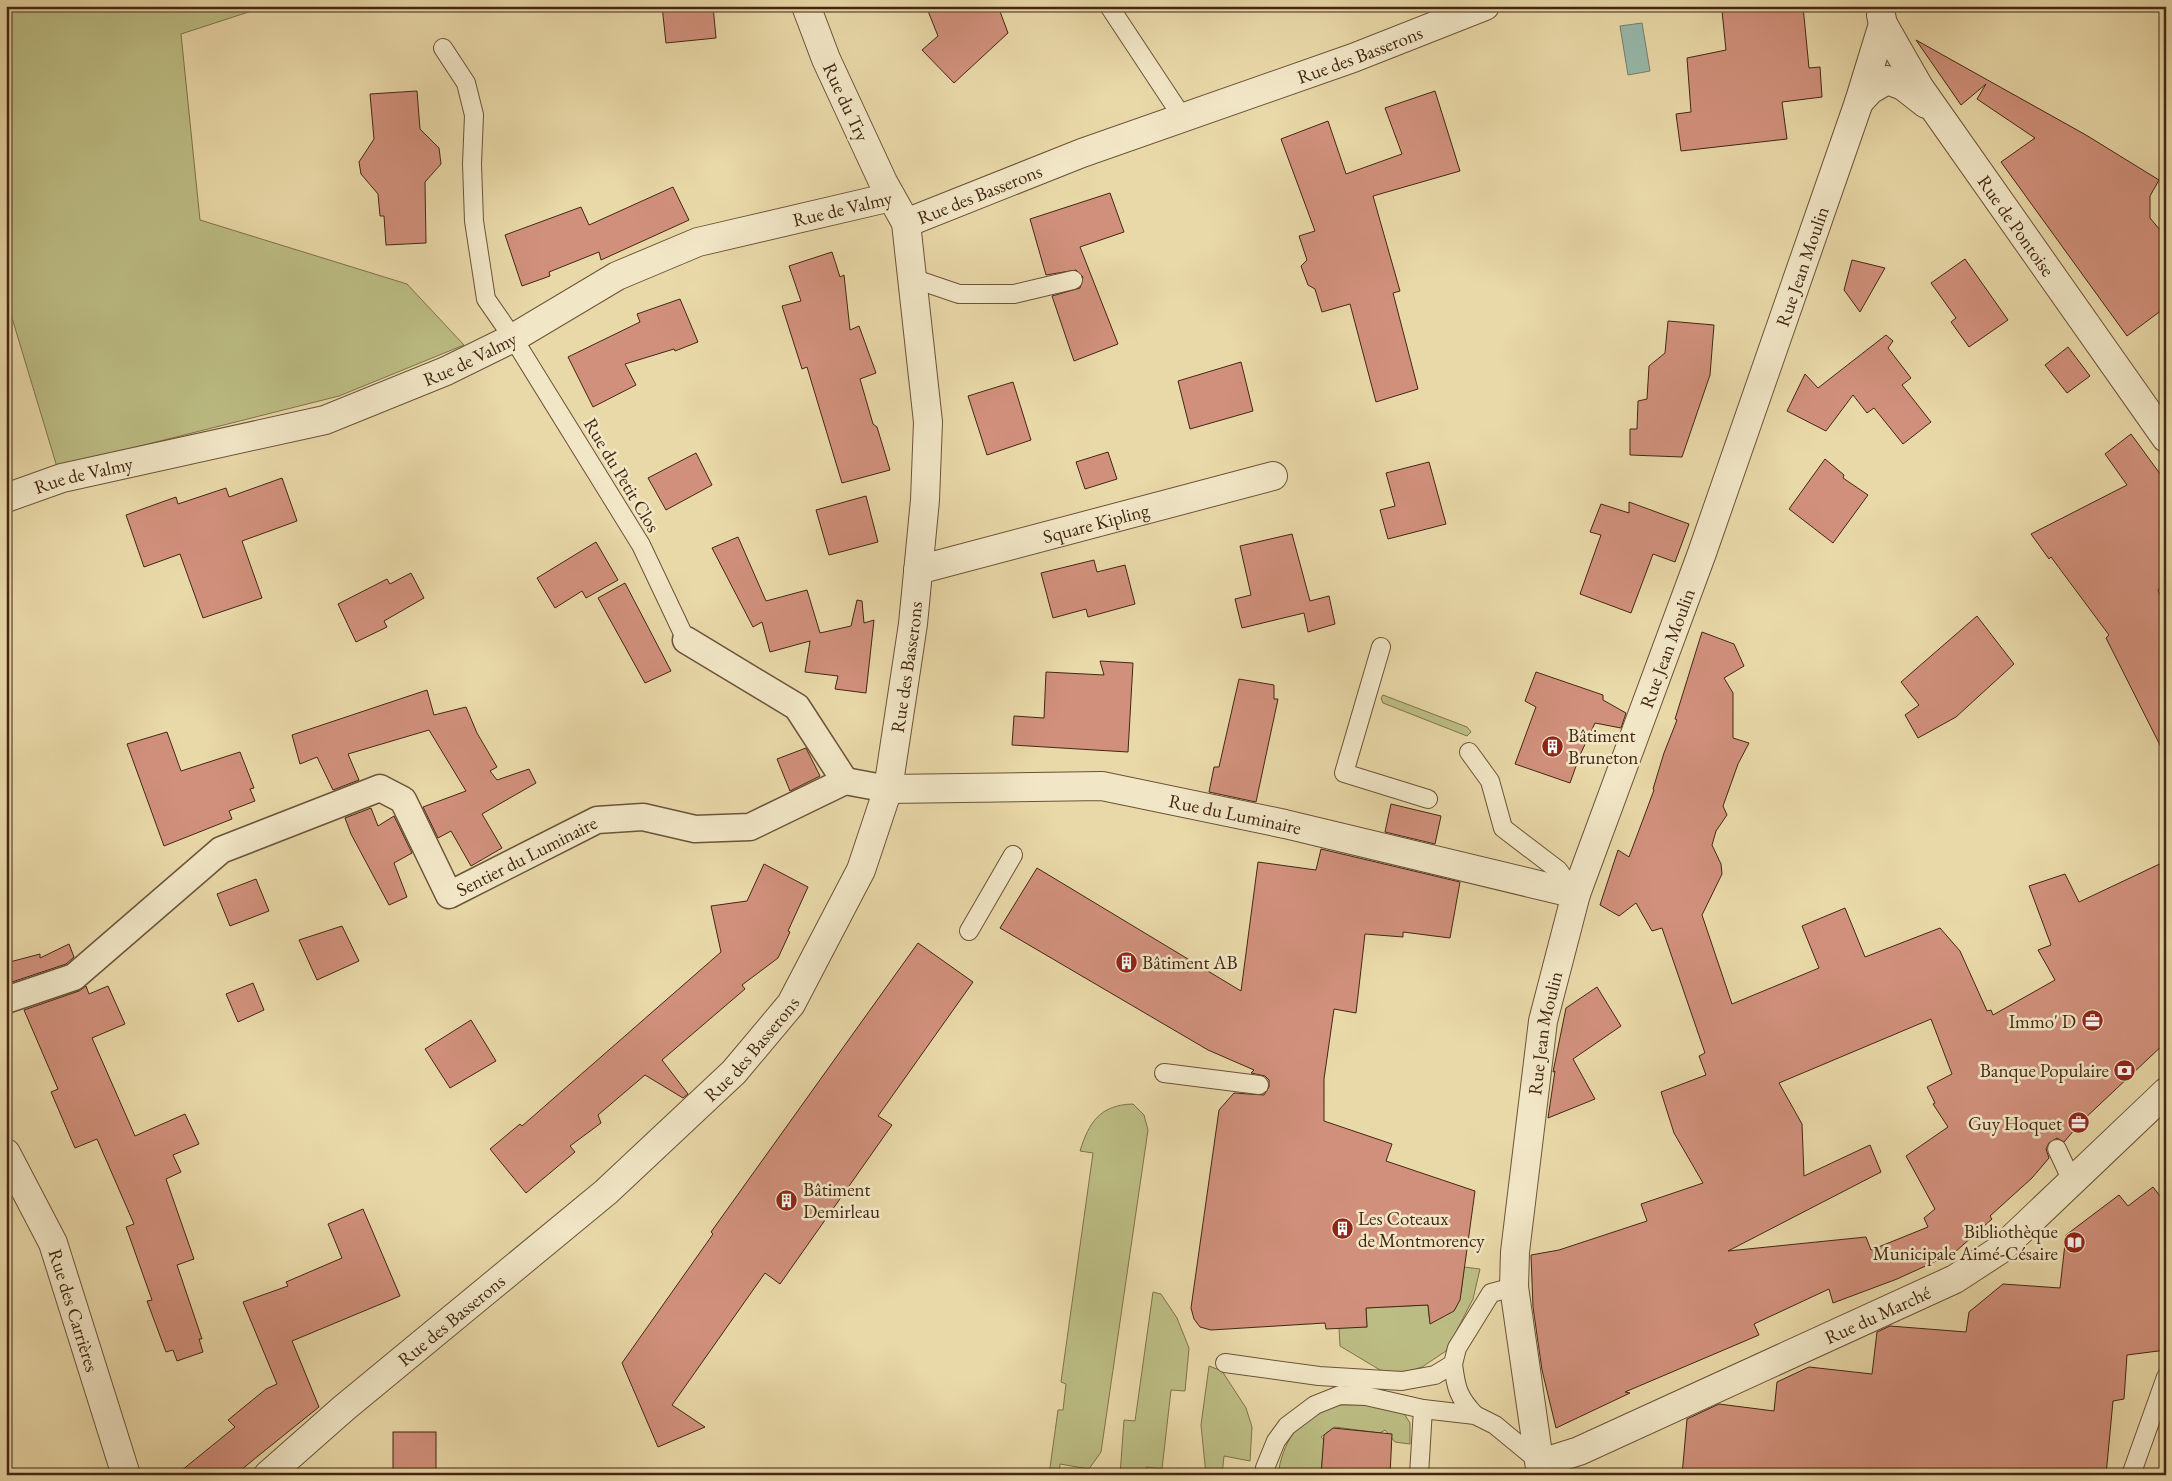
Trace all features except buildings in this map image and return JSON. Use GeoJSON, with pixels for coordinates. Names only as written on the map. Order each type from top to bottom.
{"type":"FeatureCollection","features":[{"type":"Feature","properties":{"kind":"street","name":"Rue du Try"},"geometry":{"type":"LineString","coordinates":[[806,6],[826,59],[891,197]]}},
{"type":"Feature","properties":{"kind":"street","name":"Rue des Basserons"},"geometry":{"type":"LineString","coordinates":[[268,1475],[344,1408],[606,1192],[734,1072],[791,1004],[861,870],[888,789],[913,624],[925,500],[928,422],[906,223],[1082,153],[1353,58],[1485,6]]}},
{"type":"Feature","properties":{"kind":"street","name":"Rue Jean Moulin"},"geometry":{"type":"LineString","coordinates":[[1541,1469],[1521,1349],[1514,1287],[1515,1252],[1543,1021],[1576,894],[1702,553],[1859,102],[1881,15]]}},
{"type":"Feature","properties":{"kind":"street","name":"Rue de Pontoise"},"geometry":{"type":"LineString","coordinates":[[1881,15],[1919,87],[2166,438]]}},
{"type":"Feature","properties":{"kind":"street"},"geometry":{"type":"LineString","coordinates":[[1859,102],[1870,90],[1887,80],[1903,86],[1938,115]]}},
{"type":"Feature","properties":{"kind":"street","name":"Rue de Valmy"},"geometry":{"type":"LineString","coordinates":[[6,498],[62,478],[325,420],[446,371],[513,338],[617,276],[698,242],[891,197],[906,223]]}},
{"type":"Feature","properties":{"kind":"street","name":"Square Kipling"},"geometry":{"type":"LineString","coordinates":[[918,570],[1274,476]]}},
{"type":"Feature","properties":{"kind":"street"},"geometry":{"type":"LineString","coordinates":[[686,640],[797,707],[845,781],[888,789]]}},
{"type":"Feature","properties":{"kind":"street","name":"Sentier du Luminaire"},"geometry":{"type":"LineString","coordinates":[[6,1000],[74,977],[221,850],[380,788],[403,800],[449,895],[597,820],[643,817],[694,829],[750,827],[845,781]]}},
{"type":"Feature","properties":{"kind":"street","name":"Rue du Luminaire"},"geometry":{"type":"LineString","coordinates":[[888,789],[1102,786],[1285,824],[1576,894]]}},
{"type":"Feature","properties":{"kind":"street","name":"Rue du Marché"},"geometry":{"type":"LineString","coordinates":[[1541,1469],[1955,1279],[2001,1249],[2072,1182],[2138,1136],[2166,1092]]}},
{"type":"Feature","properties":{"kind":"street","name":"Rue des Carrières"},"geometry":{"type":"LineString","coordinates":[[6,1153],[53,1243],[126,1475]]}},
{"type":"Feature","properties":{"kind":"lane"},"geometry":{"type":"LineString","coordinates":[[1110,6],[1183,118]]}},
{"type":"Feature","properties":{"kind":"lane","name":"Rue du Petit Clos"},"geometry":{"type":"LineString","coordinates":[[443,48],[466,83],[474,115],[472,164],[474,221],[486,299],[513,338],[641,545],[686,640]]}},
{"type":"Feature","properties":{"kind":"lane"},"geometry":{"type":"LineString","coordinates":[[912,278],[958,294],[1014,294],[1073,280]]}},
{"type":"Feature","properties":{"kind":"lane"},"geometry":{"type":"LineString","coordinates":[[1382,647],[1344,773],[1428,799]]}},
{"type":"Feature","properties":{"kind":"lane"},"geometry":{"type":"LineString","coordinates":[[1469,752],[1490,780],[1503,828],[1558,870],[1576,894]]}},
{"type":"Feature","properties":{"kind":"lane"},"geometry":{"type":"LineString","coordinates":[[969,931],[1013,855]]}},
{"type":"Feature","properties":{"kind":"lane"},"geometry":{"type":"LineString","coordinates":[[1164,1073],[1259,1085]]}},
{"type":"Feature","properties":{"kind":"lane"},"geometry":{"type":"LineString","coordinates":[[2057,1150],[2072,1182]]}},
{"type":"Feature","properties":{"kind":"lane"},"geometry":{"type":"LineString","coordinates":[[1475,1415],[1464,1403],[1456,1389],[1453,1364],[1458,1348],[1491,1293],[1514,1287]]}},
{"type":"Feature","properties":{"kind":"lane"},"geometry":{"type":"LineString","coordinates":[[1225,1364],[1319,1376],[1402,1381],[1435,1375],[1453,1364]]}},
{"type":"Feature","properties":{"kind":"lane"},"geometry":{"type":"LineString","coordinates":[[2131,1475],[2166,1376]]}},
{"type":"Feature","properties":{"kind":"lane"},"geometry":{"type":"LineString","coordinates":[[1265,1468],[1276,1441],[1287,1426],[1315,1405],[1340,1395],[1366,1396],[1423,1409],[1475,1415],[1495,1425],[1541,1469]]}},
{"type":"Feature","properties":{"kind":"lane"},"geometry":{"type":"LineString","coordinates":[[1419,1475],[1423,1409]]}},
{"type":"Feature","properties":{"kind":"green space"},"geometry":{"type":"Polygon","coordinates":[[[6,6],[267,6],[181,34],[200,220],[407,284],[464,345],[339,396],[57,467],[6,298],[6,6]]]}},
{"type":"Feature","properties":{"kind":"green space"},"geometry":{"type":"Polygon","coordinates":[[[1383,695],[1467,727],[1471,732],[1467,736],[1383,703],[1381,698],[1383,695]]]}},
{"type":"Feature","properties":{"kind":"green space"},"geometry":{"type":"Polygon","coordinates":[[[1133,1104],[1144,1115],[1148,1130],[1101,1452],[1089,1469],[1060,1464],[1059,1475],[1049,1475],[1058,1410],[1063,1410],[1066,1384],[1061,1382],[1093,1153],[1080,1151],[1087,1132],[1098,1117],[1112,1108],[1133,1104]]]}},
{"type":"Feature","properties":{"kind":"green space"},"geometry":{"type":"Polygon","coordinates":[[[1464,1267],[1480,1269],[1473,1299],[1446,1351],[1422,1367],[1403,1373],[1380,1370],[1340,1346],[1339,1328],[1367,1327],[1366,1308],[1428,1305],[1429,1317],[1449,1312],[1458,1302],[1464,1267]]]}},
{"type":"Feature","properties":{"kind":"green space"},"geometry":{"type":"Polygon","coordinates":[[[1153,1292],[1161,1294],[1177,1318],[1189,1348],[1185,1391],[1171,1390],[1162,1469],[1146,1467],[1146,1475],[1120,1475],[1124,1420],[1135,1421],[1153,1292]]]}},
{"type":"Feature","properties":{"kind":"green space"},"geometry":{"type":"Polygon","coordinates":[[[1209,1366],[1222,1371],[1246,1408],[1252,1427],[1250,1461],[1224,1456],[1222,1475],[1206,1475],[1201,1425],[1209,1366]]]}},
{"type":"Feature","properties":{"kind":"green space"},"geometry":{"type":"Polygon","coordinates":[[[1376,1405],[1403,1412],[1410,1423],[1410,1444],[1395,1442],[1385,1430],[1380,1433],[1335,1427],[1321,1437],[1324,1440],[1321,1475],[1278,1475],[1283,1453],[1288,1442],[1293,1433],[1309,1417],[1334,1406],[1376,1405]]]}},
{"type":"Feature","properties":{"kind":"shaded area"},"geometry":{"type":"Polygon","coordinates":[[[1642,23],[1650,71],[1628,75],[1620,26],[1642,23]]]}},
{"type":"Feature","properties":{"kind":"place","name":"Bâtiment Bruneton"},"geometry":{"type":"Point","coordinates":[1552,746]}},
{"type":"Feature","properties":{"kind":"place","name":"Bâtiment AB"},"geometry":{"type":"Point","coordinates":[1126,962]}},
{"type":"Feature","properties":{"kind":"place","name":"Immo' D"},"geometry":{"type":"Point","coordinates":[2092,1021]}},
{"type":"Feature","properties":{"kind":"place","name":"Banque Populaire"},"geometry":{"type":"Point","coordinates":[2125,1070]}},
{"type":"Feature","properties":{"kind":"place","name":"Guy Hoquet"},"geometry":{"type":"Point","coordinates":[2078,1123]}},
{"type":"Feature","properties":{"kind":"place","name":"Bâtiment Demirleau"},"geometry":{"type":"Point","coordinates":[787,1200]}},
{"type":"Feature","properties":{"kind":"place","name":"Les Coteaux de Montmorency"},"geometry":{"type":"Point","coordinates":[1342,1229]}},
{"type":"Feature","properties":{"kind":"place","name":"Bibliothèque Municipale Aimé-Césaire"},"geometry":{"type":"Point","coordinates":[2074,1242]}}]}
